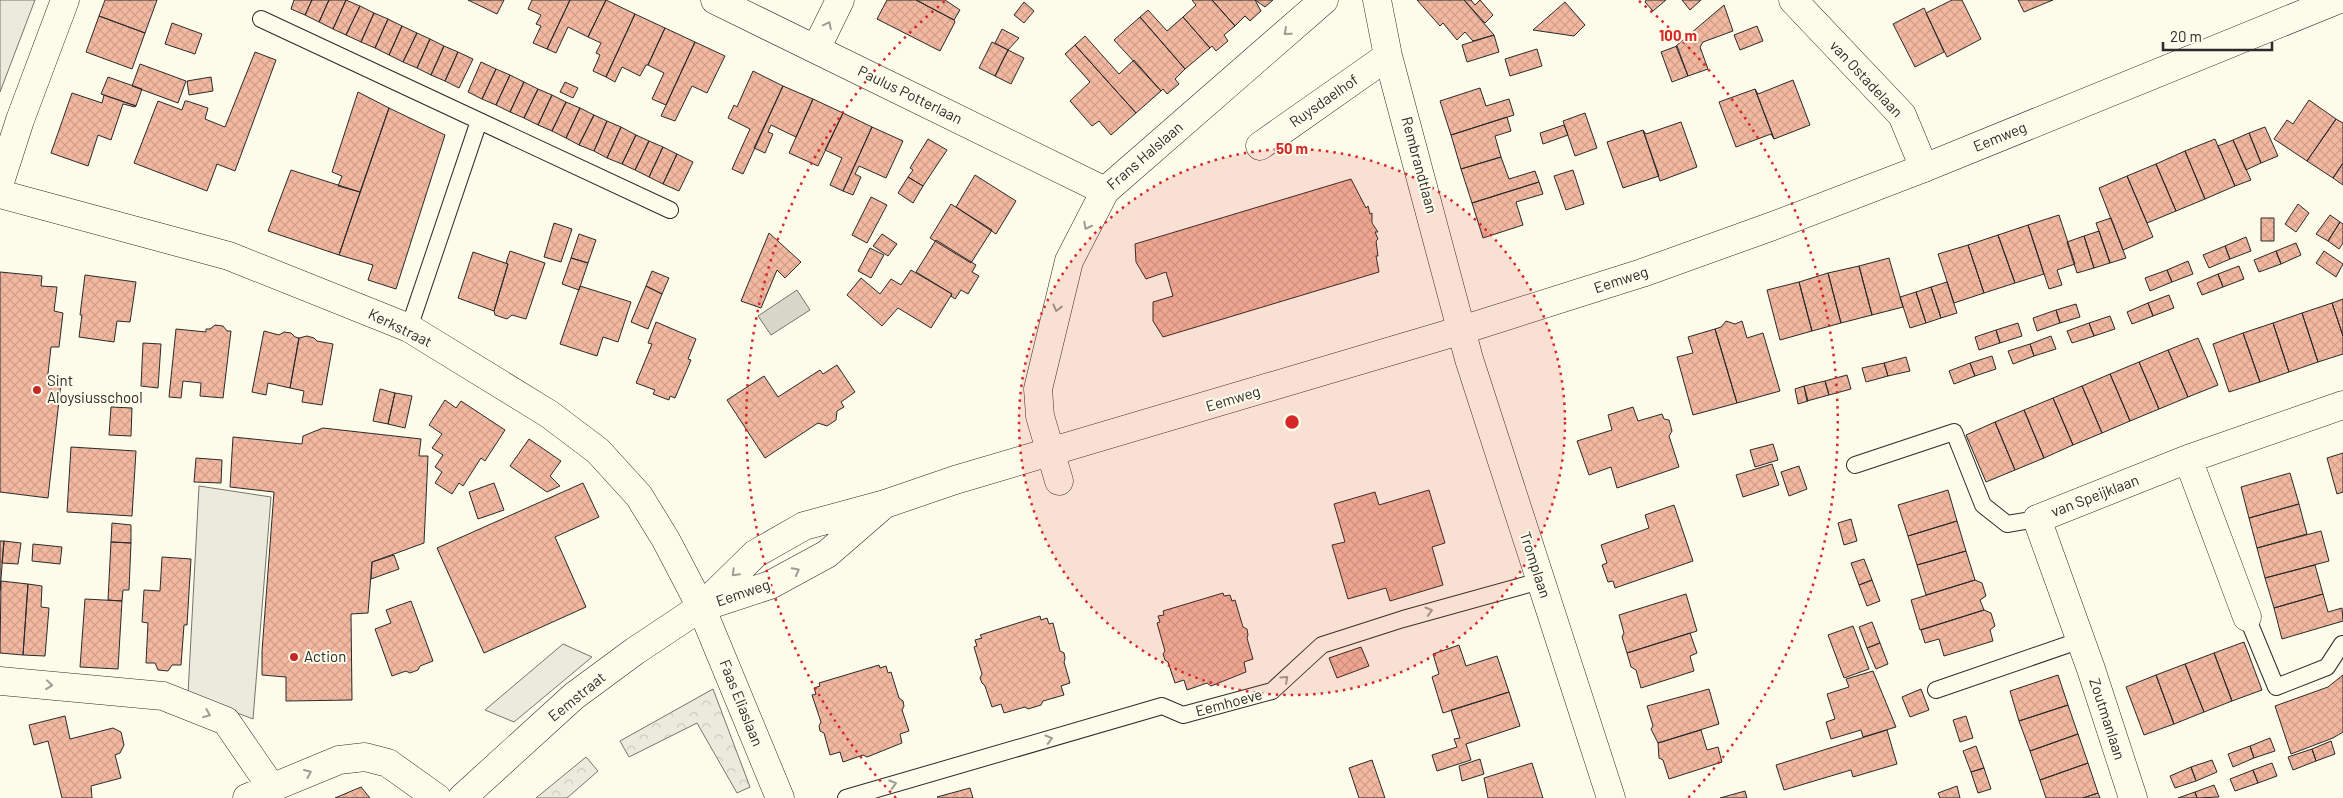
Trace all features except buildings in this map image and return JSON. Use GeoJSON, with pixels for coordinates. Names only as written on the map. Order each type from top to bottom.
{"type":"FeatureCollection","features":[{"type":"Feature","properties":{"kind":"street"},"geometry":{"type":"LineString","coordinates":[[0,182],[20,120],[65,0]]}},
{"type":"Feature","properties":{"kind":"street","name":"Paulus Potterlaan"},"geometry":{"type":"LineString","coordinates":[[715,0],[1105,190]]}},
{"type":"Feature","properties":{"kind":"street"},"geometry":{"type":"LineString","coordinates":[[816,49],[840,0]]}},
{"type":"Feature","properties":{"kind":"street","name":"Frans Halslaan"},"geometry":{"type":"LineString","coordinates":[[1059,481],[1040,416],[1038,389],[1069,261],[1105,190],[1324,0]]}},
{"type":"Feature","properties":{"kind":"street","name":"Rembrandtlaan"},"geometry":{"type":"LineString","coordinates":[[1377,0],[1388,56],[1462,330]]}},
{"type":"Feature","properties":{"kind":"street","name":"van Ostadelaan"},"geometry":{"type":"LineString","coordinates":[[1793,0],[1902,115],[1924,168]]}},
{"type":"Feature","properties":{"kind":"street","name":"Eemweg"},"geometry":{"type":"LineString","coordinates":[[701,607],[754,554],[804,526],[885,504],[955,480],[1462,330],[1642,273],[1770,227],[1924,168],[2337,0]]}},
{"type":"Feature","properties":{"kind":"street","name":"Ruysdaelhof"},"geometry":{"type":"LineString","coordinates":[[1260,146],[1388,56]]}},
{"type":"Feature","properties":{"kind":"street","name":"Kerkstraat"},"geometry":{"type":"LineString","coordinates":[[0,194],[229,256],[409,328],[549,414],[598,451],[639,496],[666,540],[701,607]]}},
{"type":"Feature","properties":{"kind":"street","name":"Tromplaan"},"geometry":{"type":"LineString","coordinates":[[1462,330],[1540,580],[1611,798]]}},
{"type":"Feature","properties":{"kind":"street","name":"van Speijklaan"},"geometry":{"type":"LineString","coordinates":[[2081,640],[2037,519],[2188,460],[2343,405]]}},
{"type":"Feature","properties":{"kind":"street"},"geometry":{"type":"LineString","coordinates":[[2188,460],[2247,617]]}},
{"type":"Feature","properties":{"kind":"street","name":"Eemweg"},"geometry":{"type":"LineString","coordinates":[[701,607],[770,585],[827,554],[885,504]]}},
{"type":"Feature","properties":{"kind":"street","name":"Eemstraat"},"geometry":{"type":"LineString","coordinates":[[462,798],[574,696],[635,651],[701,607]]}},
{"type":"Feature","properties":{"kind":"street","name":"Faas Eliaslaan"},"geometry":{"type":"LineString","coordinates":[[701,607],[780,798]]}},
{"type":"Feature","properties":{"kind":"street","name":"Zoutmanlaan"},"geometry":{"type":"LineString","coordinates":[[2081,640],[2133,798]]}},
{"type":"Feature","properties":{"kind":"street"},"geometry":{"type":"LineString","coordinates":[[0,681],[163,696],[226,722],[272,788]]}},
{"type":"Feature","properties":{"kind":"street"},"geometry":{"type":"LineString","coordinates":[[247,798],[339,760],[365,757],[388,763],[437,798]]}},
{"type":"Feature","properties":{"kind":"lane"},"geometry":{"type":"LineString","coordinates":[[261,19],[670,210]]}},
{"type":"Feature","properties":{"kind":"lane"},"geometry":{"type":"LineString","coordinates":[[409,328],[478,120]]}},
{"type":"Feature","properties":{"kind":"lane"},"geometry":{"type":"LineString","coordinates":[[1855,466],[1954,432],[1982,506],[2008,524],[2037,519]]}},
{"type":"Feature","properties":{"kind":"lane","name":"Eemhoeve"},"geometry":{"type":"LineString","coordinates":[[846,798],[1162,706],[1183,715],[1272,691],[1322,645],[1403,618],[1540,580]]}},
{"type":"Feature","properties":{"kind":"lane"},"geometry":{"type":"LineString","coordinates":[[2247,617],[2276,687],[2327,667],[2342,644]]}},
{"type":"Feature","properties":{"kind":"lane"},"geometry":{"type":"LineString","coordinates":[[1936,690],[2081,640]]}},
{"type":"Feature","properties":{"kind":"green space"},"geometry":{"type":"Polygon","coordinates":[[[0,0],[35,0],[0,92],[0,0]]]}},
{"type":"Feature","properties":{"kind":"green space"},"geometry":{"type":"Polygon","coordinates":[[[713,689],[750,787],[737,793],[697,723],[629,757],[620,741],[713,689]]]}},
{"type":"Feature","properties":{"kind":"green space"},"geometry":{"type":"Polygon","coordinates":[[[586,757],[598,771],[567,798],[536,798],[586,757]]]}},
{"type":"Feature","properties":{"kind":"shaded area"},"geometry":{"type":"Polygon","coordinates":[[[797,290],[810,310],[771,335],[758,316],[797,290]]]}},
{"type":"Feature","properties":{"kind":"shaded area"},"geometry":{"type":"Polygon","coordinates":[[[199,486],[271,497],[253,719],[188,694],[199,486]]]}},
{"type":"Feature","properties":{"kind":"shaded area"},"geometry":{"type":"Polygon","coordinates":[[[563,644],[592,657],[514,722],[485,710],[563,644]]]}},
{"type":"Feature","properties":{"kind":"place","name":"Sint Aloysiusschool"},"geometry":{"type":"Point","coordinates":[37,390]}},
{"type":"Feature","properties":{"kind":"place","name":"Action"},"geometry":{"type":"Point","coordinates":[294,657]}}]}
